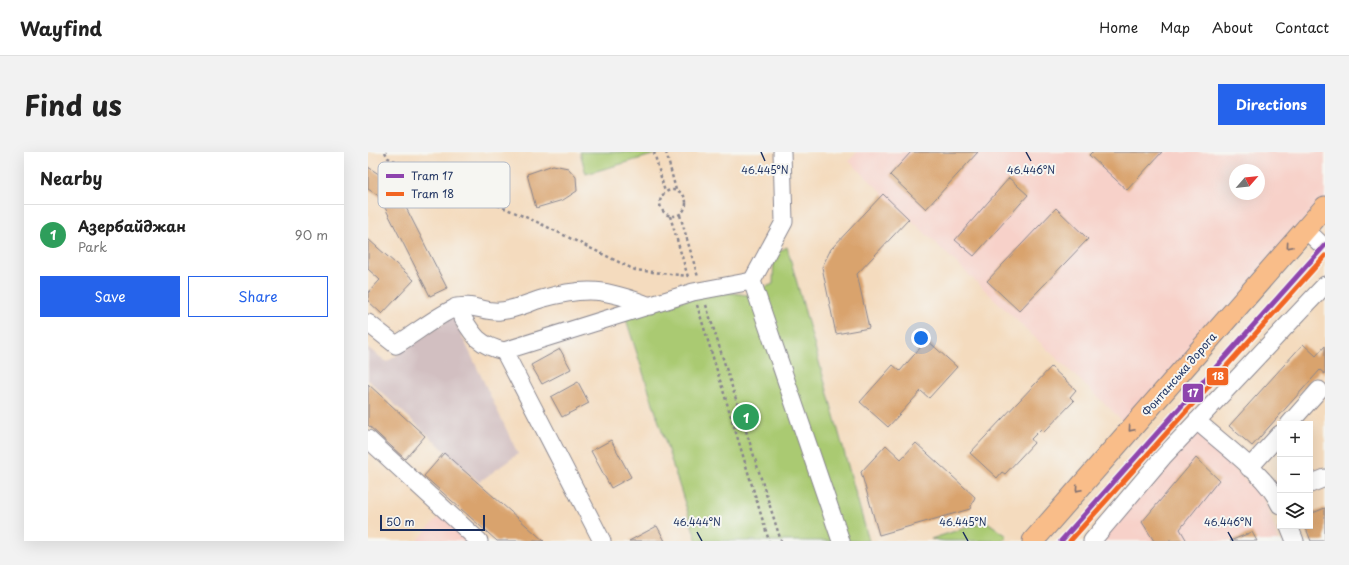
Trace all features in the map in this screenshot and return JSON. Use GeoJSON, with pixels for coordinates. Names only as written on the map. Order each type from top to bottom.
{"type":"FeatureCollection","features":[{"type":"Feature","properties":{"kind":"main road","name":"Фонтанська дорога"},"geometry":{"type":"LineString","coordinates":[[1033,541],[1304,229],[1325,207]]}},
{"type":"Feature","properties":{"kind":"lane"},"geometry":{"type":"LineString","coordinates":[[782,152],[784,222],[752,281],[841,541]]}},
{"type":"Feature","properties":{"kind":"lane"},"geometry":{"type":"LineString","coordinates":[[1304,229],[1325,248]]}},
{"type":"Feature","properties":{"kind":"lane"},"geometry":{"type":"LineString","coordinates":[[456,307],[478,340],[491,348],[504,351],[697,291],[752,281]]}},
{"type":"Feature","properties":{"kind":"lane"},"geometry":{"type":"LineString","coordinates":[[1092,541],[1163,457],[1325,285]]}},
{"type":"Feature","properties":{"kind":"lane"},"geometry":{"type":"LineString","coordinates":[[368,323],[396,345],[456,307],[500,311],[561,293],[599,290],[619,294],[650,306]]}},
{"type":"Feature","properties":{"kind":"lane"},"geometry":{"type":"LineString","coordinates":[[504,351],[602,541]]}},
{"type":"Feature","properties":{"kind":"lane"},"geometry":{"type":"LineString","coordinates":[[1292,421],[1319,390]]}},
{"type":"Feature","properties":{"kind":"lane"},"geometry":{"type":"LineString","coordinates":[[1197,421],[1249,468],[1277,498]]}},
{"type":"Feature","properties":{"kind":"lane"},"geometry":{"type":"LineString","coordinates":[[1249,468],[1277,437]]}},
{"type":"Feature","properties":{"kind":"lane"},"geometry":{"type":"LineString","coordinates":[[368,439],[479,541]]}},
{"type":"Feature","properties":{"kind":"lane"},"geometry":{"type":"LineString","coordinates":[[1313,483],[1325,478]]}},
{"type":"Feature","properties":{"kind":"lane"},"geometry":{"type":"LineString","coordinates":[[1290,529],[1295,541]]}},
{"type":"Feature","properties":{"kind":"path"},"geometry":{"type":"LineString","coordinates":[[385,152],[388,158],[397,162]]}},
{"type":"Feature","properties":{"kind":"path"},"geometry":{"type":"LineString","coordinates":[[654,152],[665,192],[660,202],[660,207],[670,216],[680,215],[686,207],[685,196],[676,190],[666,152]]}},
{"type":"Feature","properties":{"kind":"path"},"geometry":{"type":"LineString","coordinates":[[665,192],[676,190]]}},
{"type":"Feature","properties":{"kind":"path"},"geometry":{"type":"LineString","coordinates":[[504,208],[635,270],[688,276]]}},
{"type":"Feature","properties":{"kind":"path"},"geometry":{"type":"LineString","coordinates":[[680,215],[697,291],[769,541]]}},
{"type":"Feature","properties":{"kind":"path"},"geometry":{"type":"LineString","coordinates":[[670,216],[688,276],[697,291],[781,541]]}},
{"type":"Feature","properties":{"kind":"shaded area"},"geometry":{"type":"Polygon","coordinates":[[[857,152],[1325,152],[1325,206],[1127,425],[849,161],[857,152]]]}},
{"type":"Feature","properties":{"kind":"shaded area"},"geometry":{"type":"Polygon","coordinates":[[[453,317],[518,454],[479,482],[368,380],[368,348],[387,362],[453,317]]]}},
{"type":"Feature","properties":{"kind":"shaded area"},"geometry":{"type":"Polygon","coordinates":[[[1194,427],[1265,500],[1279,541],[1094,541],[1194,427]]]}},
{"type":"Feature","properties":{"kind":"shaded area"},"geometry":{"type":"Polygon","coordinates":[[[441,514],[473,541],[417,541],[441,514]]]}},
{"type":"Feature","properties":{"kind":"green space"},"geometry":{"type":"Polygon","coordinates":[[[580,152],[663,152],[586,174],[580,152]]]}},
{"type":"Feature","properties":{"kind":"green space"},"geometry":{"type":"Polygon","coordinates":[[[787,247],[869,541],[697,541],[625,316],[719,291],[747,295],[773,284],[774,254],[787,247]]]}},
{"type":"Feature","properties":{"kind":"green space"},"geometry":{"type":"Polygon","coordinates":[[[986,521],[1007,536],[1002,541],[944,541],[931,539],[986,521]]]}},
{"type":"Feature","properties":{"kind":"building"},"geometry":{"type":"Polygon","coordinates":[[[911,152],[978,152],[926,209],[890,175],[911,152]]]}},
{"type":"Feature","properties":{"kind":"building"},"geometry":{"type":"Polygon","coordinates":[[[1092,152],[1162,152],[1127,190],[1089,155],[1092,152]]]}},
{"type":"Feature","properties":{"kind":"building"},"geometry":{"type":"Polygon","coordinates":[[[553,165],[568,168],[576,177],[577,191],[563,200],[536,208],[527,174],[553,165]]]}},
{"type":"Feature","properties":{"kind":"building"},"geometry":{"type":"Polygon","coordinates":[[[368,167],[378,174],[378,195],[368,189],[368,167]]]}},
{"type":"Feature","properties":{"kind":"building"},"geometry":{"type":"Polygon","coordinates":[[[1009,178],[1028,195],[974,256],[955,240],[1009,178]]]}},
{"type":"Feature","properties":{"kind":"building"},"geometry":{"type":"Polygon","coordinates":[[[883,194],[909,219],[857,274],[869,328],[836,334],[822,267],[831,249],[883,194]]]}},
{"type":"Feature","properties":{"kind":"building"},"geometry":{"type":"Polygon","coordinates":[[[385,208],[406,208],[447,288],[430,296],[385,208]]]}},
{"type":"Feature","properties":{"kind":"building"},"geometry":{"type":"Polygon","coordinates":[[[1056,208],[1088,239],[1019,311],[987,281],[1056,208]]]}},
{"type":"Feature","properties":{"kind":"building"},"geometry":{"type":"Polygon","coordinates":[[[368,239],[414,280],[382,314],[368,301],[368,293],[380,280],[368,269],[368,239]]]}},
{"type":"Feature","properties":{"kind":"building"},"geometry":{"type":"Polygon","coordinates":[[[927,340],[957,367],[929,398],[921,391],[888,427],[860,402],[893,365],[900,371],[927,340]]]}},
{"type":"Feature","properties":{"kind":"building"},"geometry":{"type":"Polygon","coordinates":[[[1303,344],[1316,356],[1325,346],[1325,374],[1320,370],[1252,446],[1229,426],[1303,344]]]}},
{"type":"Feature","properties":{"kind":"building"},"geometry":{"type":"Polygon","coordinates":[[[560,349],[571,369],[542,384],[531,365],[560,349]]]}},
{"type":"Feature","properties":{"kind":"building"},"geometry":{"type":"Polygon","coordinates":[[[1051,367],[1076,390],[1070,397],[1074,401],[1044,432],[1041,429],[1031,439],[1034,443],[1005,474],[1002,472],[997,478],[970,453],[1051,367]]]}},
{"type":"Feature","properties":{"kind":"building"},"geometry":{"type":"Polygon","coordinates":[[[578,382],[589,403],[562,417],[551,397],[578,382]]]}},
{"type":"Feature","properties":{"kind":"building"},"geometry":{"type":"Polygon","coordinates":[[[368,384],[425,436],[405,459],[368,425],[368,384]]]}},
{"type":"Feature","properties":{"kind":"building"},"geometry":{"type":"Polygon","coordinates":[[[611,440],[631,477],[611,488],[591,451],[611,440]]]}},
{"type":"Feature","properties":{"kind":"building"},"geometry":{"type":"Polygon","coordinates":[[[916,443],[975,497],[970,509],[879,535],[861,472],[886,445],[901,459],[916,443]]]}},
{"type":"Feature","properties":{"kind":"building"},"geometry":{"type":"Polygon","coordinates":[[[444,453],[544,541],[497,541],[424,476],[444,453]]]}},
{"type":"Feature","properties":{"kind":"building"},"geometry":{"type":"Polygon","coordinates":[[[1196,458],[1219,480],[1180,529],[1187,541],[1154,541],[1142,522],[1196,458]]]}},
{"type":"Feature","properties":{"kind":"building"},"geometry":{"type":"Polygon","coordinates":[[[1325,508],[1325,541],[1311,541],[1306,529],[1313,529],[1313,513],[1325,508]]]}},
{"type":"Feature","properties":{"kind":"building"},"geometry":{"type":"Polygon","coordinates":[[[657,526],[665,541],[629,541],[657,526]]]}},
{"type":"Feature","properties":{"kind":"building"},"geometry":{"type":"Polygon","coordinates":[[[1252,532],[1257,541],[1230,541],[1252,532]]]}},
{"type":"Feature","properties":{"kind":"tram line","name":"17"},"geometry":{"type":"LineString","coordinates":[[1061,541],[1325,245]]}},
{"type":"Feature","properties":{"kind":"tram line","name":"18"},"geometry":{"type":"LineString","coordinates":[[1070,541],[1325,256]]}},
{"type":"Feature","properties":{"kind":"place","name":"Азербайджан"},"geometry":{"type":"Point","coordinates":[746,417]}}]}
